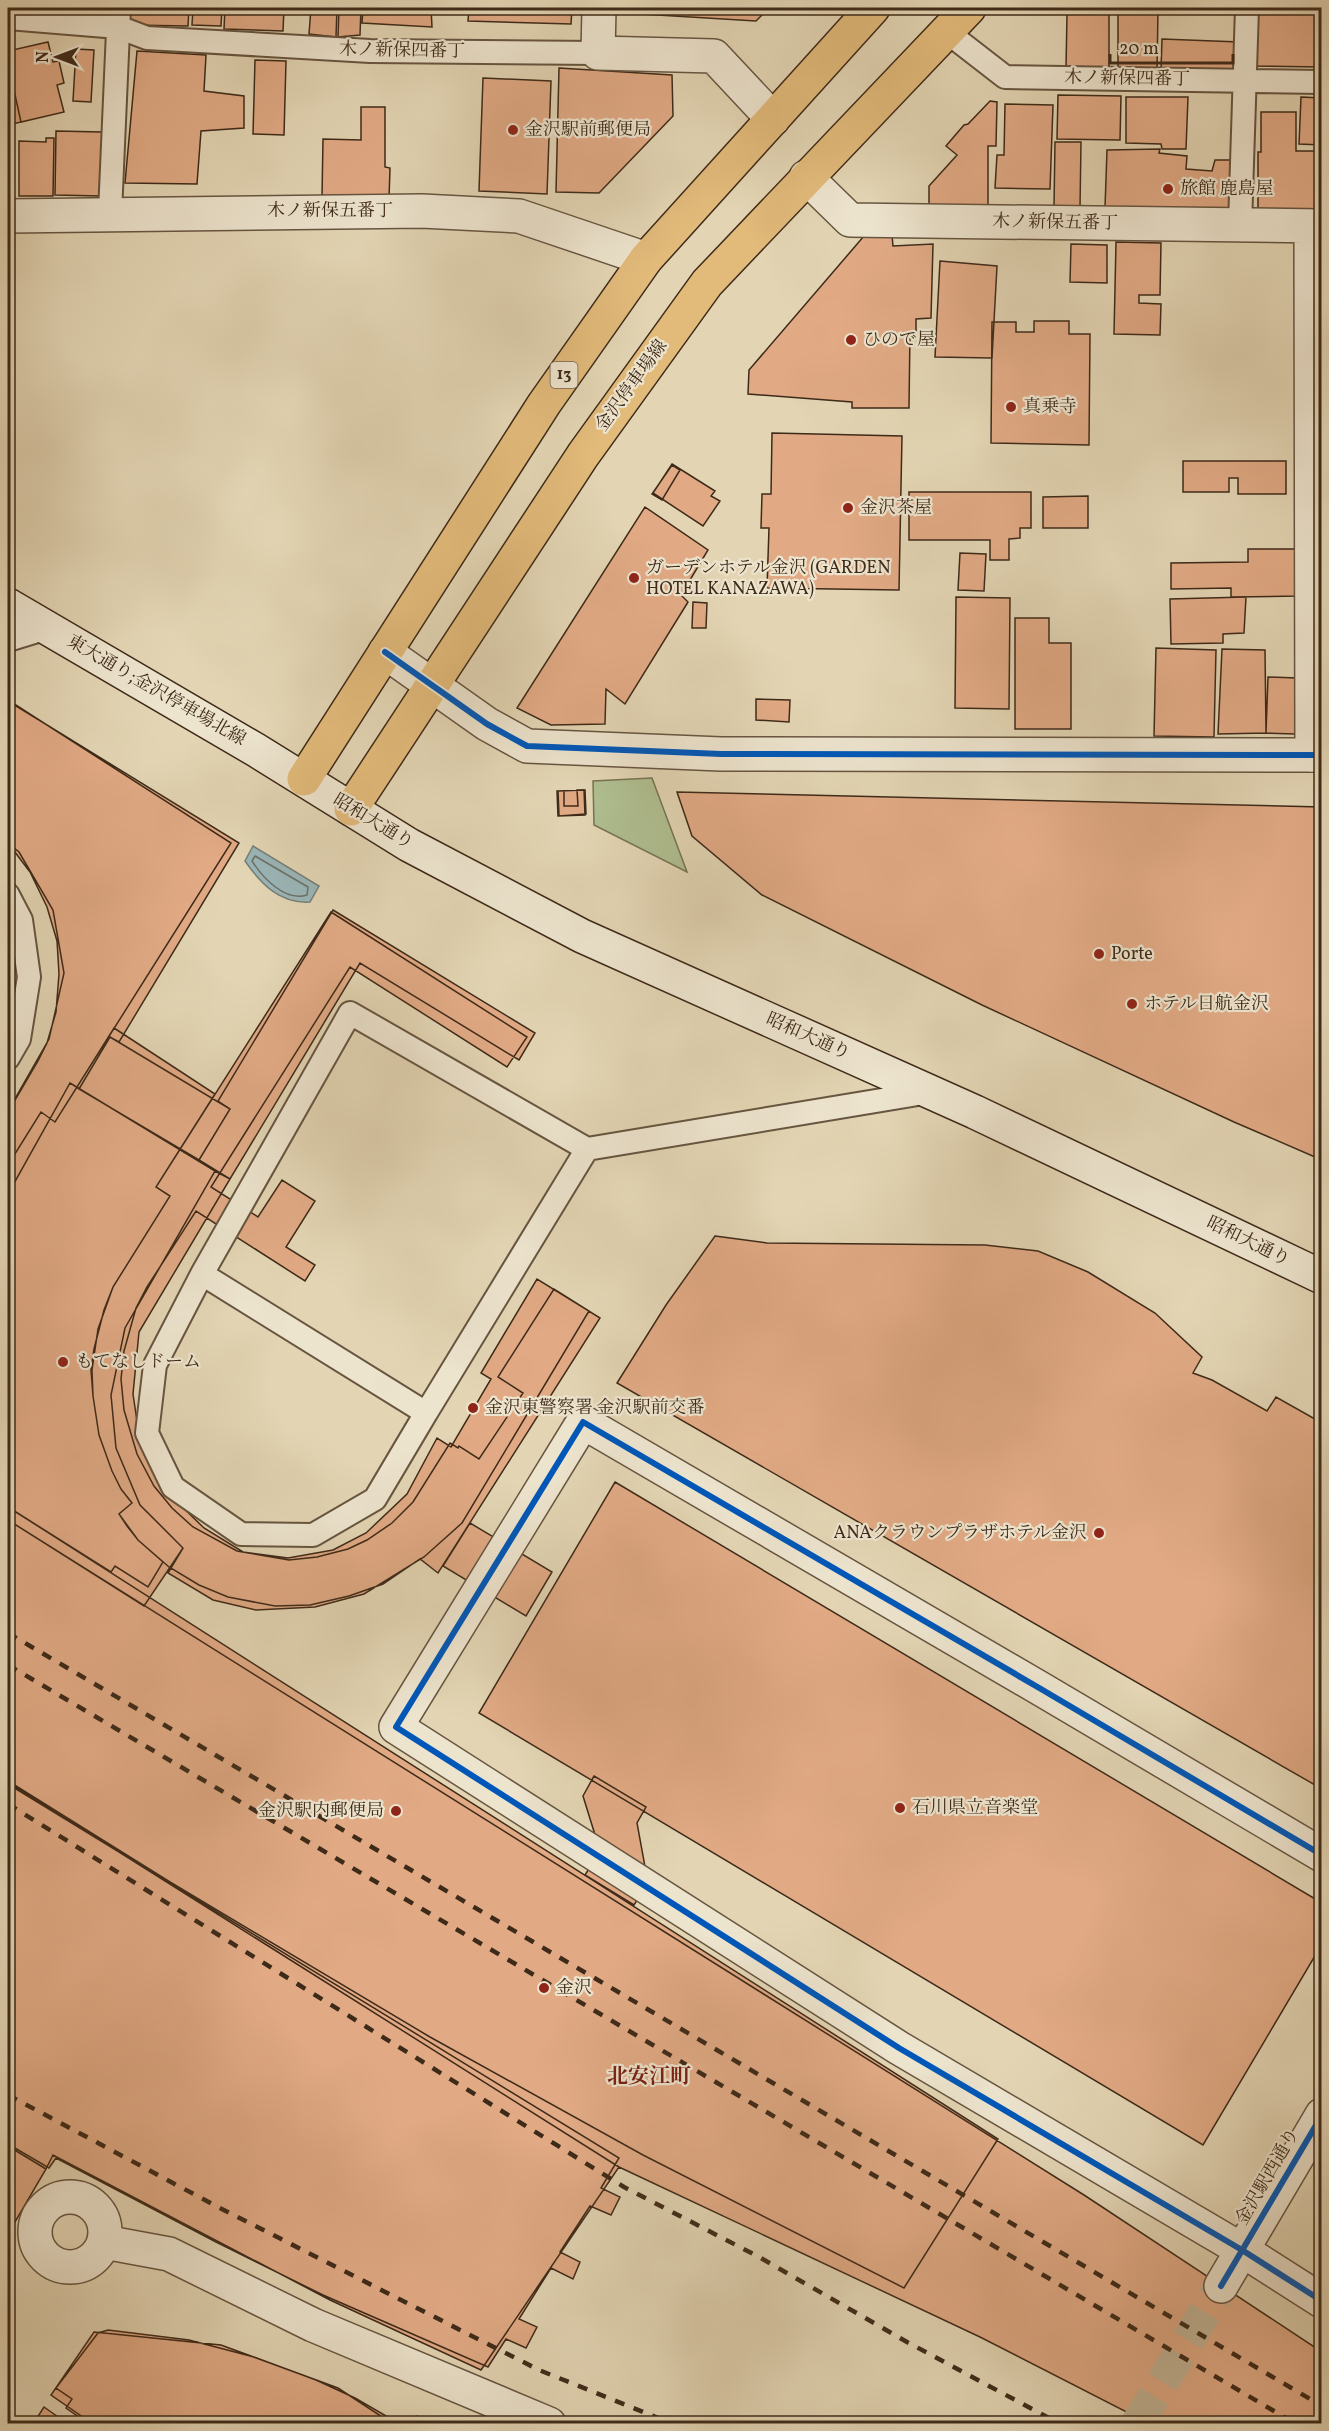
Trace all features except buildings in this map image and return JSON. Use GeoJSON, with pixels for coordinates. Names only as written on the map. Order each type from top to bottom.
{"type":"FeatureCollection","features":[{"type":"Feature","properties":{"kind":"main road","name":"13"},"geometry":{"type":"LineString","coordinates":[[304,779],[544,404],[646,259],[873,8]]}},
{"type":"Feature","properties":{"kind":"main road","name":"金沢停車場線"},"geometry":{"type":"LineString","coordinates":[[351,809],[583,455],[707,283],[969,8]]}},
{"type":"Feature","properties":{"kind":"street"},"geometry":{"type":"LineString","coordinates":[[598,53],[599,8]]}},
{"type":"Feature","properties":{"kind":"street","name":"木ノ新保四番丁"},"geometry":{"type":"LineString","coordinates":[[598,53],[714,56],[773,119]]}},
{"type":"Feature","properties":{"kind":"street","name":"木ノ新保五番丁"},"geometry":{"type":"LineString","coordinates":[[806,177],[849,220],[1316,226]]}},
{"type":"Feature","properties":{"kind":"street","name":"木ノ新保五番丁"},"geometry":{"type":"LineString","coordinates":[[8,216],[422,211],[519,216],[646,259]]}},
{"type":"Feature","properties":{"kind":"street"},"geometry":{"type":"LineString","coordinates":[[385,652],[487,724],[527,746],[721,754],[1317,755],[1316,226]]}},
{"type":"Feature","properties":{"kind":"street","name":"東大通り;金沢停車場北線"},"geometry":{"type":"LineString","coordinates":[[8,605],[304,779]]}},
{"type":"Feature","properties":{"kind":"street","name":"昭和大通り"},"geometry":{"type":"LineString","coordinates":[[304,779],[409,844],[582,936],[930,1092],[1322,1277]]}},
{"type":"Feature","properties":{"kind":"street"},"geometry":{"type":"LineString","coordinates":[[1322,1855],[584,1422],[396,1727],[898,2048],[1242,2250],[1322,2301]]}},
{"type":"Feature","properties":{"kind":"street","name":"金沢駅西通り"},"geometry":{"type":"LineString","coordinates":[[1221,2286],[1322,2115]]}},
{"type":"Feature","properties":{"kind":"street"},"geometry":{"type":"LineString","coordinates":[[104,2242],[169,2254],[313,2325],[549,2424]]}},
{"type":"Feature","properties":{"kind":"lane"},"geometry":{"type":"LineString","coordinates":[[1240,225],[1247,8]]}},
{"type":"Feature","properties":{"kind":"lane","name":"木ノ新保四番丁"},"geometry":{"type":"LineString","coordinates":[[8,18],[118,17],[147,38],[370,51],[598,53]]}},
{"type":"Feature","properties":{"kind":"lane"},"geometry":{"type":"LineString","coordinates":[[110,213],[118,17]]}},
{"type":"Feature","properties":{"kind":"lane","name":"木ノ新保四番丁"},"geometry":{"type":"LineString","coordinates":[[947,32],[1005,77],[1322,82]]}},
{"type":"Feature","properties":{"kind":"lane"},"geometry":{"type":"LineString","coordinates":[[8,639],[46,628]]}},
{"type":"Feature","properties":{"kind":"lane"},"geometry":{"type":"LineString","coordinates":[[8,895],[21,920],[29,977],[19,1039],[8,1058]]}},
{"type":"Feature","properties":{"kind":"lane"},"geometry":{"type":"LineString","coordinates":[[587,1149],[375,1499],[313,1535],[241,1534],[173,1487],[147,1433],[155,1365],[202,1274],[350,1013],[587,1149],[930,1092]]}},
{"type":"Feature","properties":{"kind":"lane"},"geometry":{"type":"LineString","coordinates":[[202,1274],[426,1413]]}},
{"type":"Feature","properties":{"kind":"green space"},"geometry":{"type":"Polygon","coordinates":[[[652,778],[687,872],[594,825],[593,781],[652,778]]]}},
{"type":"Feature","properties":{"kind":"water"},"geometry":{"type":"Polygon","coordinates":[[[253,846],[319,886],[310,902],[289,900],[265,885],[245,861],[253,846]]]}},
{"type":"Feature","properties":{"kind":"tunnel"},"geometry":{"type":"LineString","coordinates":[[1137,2424],[1221,2286]]}},
{"type":"Feature","properties":{"kind":"railway"},"geometry":{"type":"LineString","coordinates":[[8,1633],[1322,2406]]}},
{"type":"Feature","properties":{"kind":"railway"},"geometry":{"type":"LineString","coordinates":[[8,1665],[1296,2424]]}},
{"type":"Feature","properties":{"kind":"railway"},"geometry":{"type":"LineString","coordinates":[[8,1804],[624,2187],[759,2257],[907,2342],[1060,2424]]}},
{"type":"Feature","properties":{"kind":"railway"},"geometry":{"type":"LineString","coordinates":[[8,2095],[218,2207],[539,2370],[673,2424]]}},
{"type":"Feature","properties":{"kind":"cycle path"},"geometry":{"type":"LineString","coordinates":[[385,652],[487,724],[527,746],[721,754],[1322,755]]}},
{"type":"Feature","properties":{"kind":"cycle path"},"geometry":{"type":"LineString","coordinates":[[1322,1855],[583,1422],[396,1727],[899,2048],[1242,2250],[1322,2301]]}},
{"type":"Feature","properties":{"kind":"cycle path"},"geometry":{"type":"LineString","coordinates":[[1221,2286],[1322,2115]]}},
{"type":"Feature","properties":{"kind":"place","name":"金沢駅前郵便局"},"geometry":{"type":"Point","coordinates":[513,130]}},
{"type":"Feature","properties":{"kind":"place","name":"旅館 鹿島屋"},"geometry":{"type":"Point","coordinates":[1168,189]}},
{"type":"Feature","properties":{"kind":"place","name":"ひので屋"},"geometry":{"type":"Point","coordinates":[851,340]}},
{"type":"Feature","properties":{"kind":"place","name":"真乗寺"},"geometry":{"type":"Point","coordinates":[1011,407]}},
{"type":"Feature","properties":{"kind":"place","name":"金沢茶屋"},"geometry":{"type":"Point","coordinates":[848,508]}},
{"type":"Feature","properties":{"kind":"place","name":"ガーデンホテル金沢 (GARDEN HOTEL KANAZAWA)"},"geometry":{"type":"Point","coordinates":[634,578]}},
{"type":"Feature","properties":{"kind":"place","name":"Porte"},"geometry":{"type":"Point","coordinates":[1099,954]}},
{"type":"Feature","properties":{"kind":"place","name":"ホテル日航金沢"},"geometry":{"type":"Point","coordinates":[1132,1004]}},
{"type":"Feature","properties":{"kind":"place","name":"もてなしドーム"},"geometry":{"type":"Point","coordinates":[63,1362]}},
{"type":"Feature","properties":{"kind":"place","name":"金沢東警察署 金沢駅前交番"},"geometry":{"type":"Point","coordinates":[473,1408]}},
{"type":"Feature","properties":{"kind":"place","name":"ANAクラウンプラザホテル金沢"},"geometry":{"type":"Point","coordinates":[1099,1533]}},
{"type":"Feature","properties":{"kind":"place","name":"石川県立音楽堂"},"geometry":{"type":"Point","coordinates":[900,1808]}},
{"type":"Feature","properties":{"kind":"place","name":"金沢駅内郵便局"},"geometry":{"type":"Point","coordinates":[396,1811]}},
{"type":"Feature","properties":{"kind":"place","name":"金沢"},"geometry":{"type":"Point","coordinates":[544,1988]}},
{"type":"Feature","properties":{"kind":"district","name":"北安江町"},"geometry":{"type":"Point","coordinates":[649,2077]}}]}
